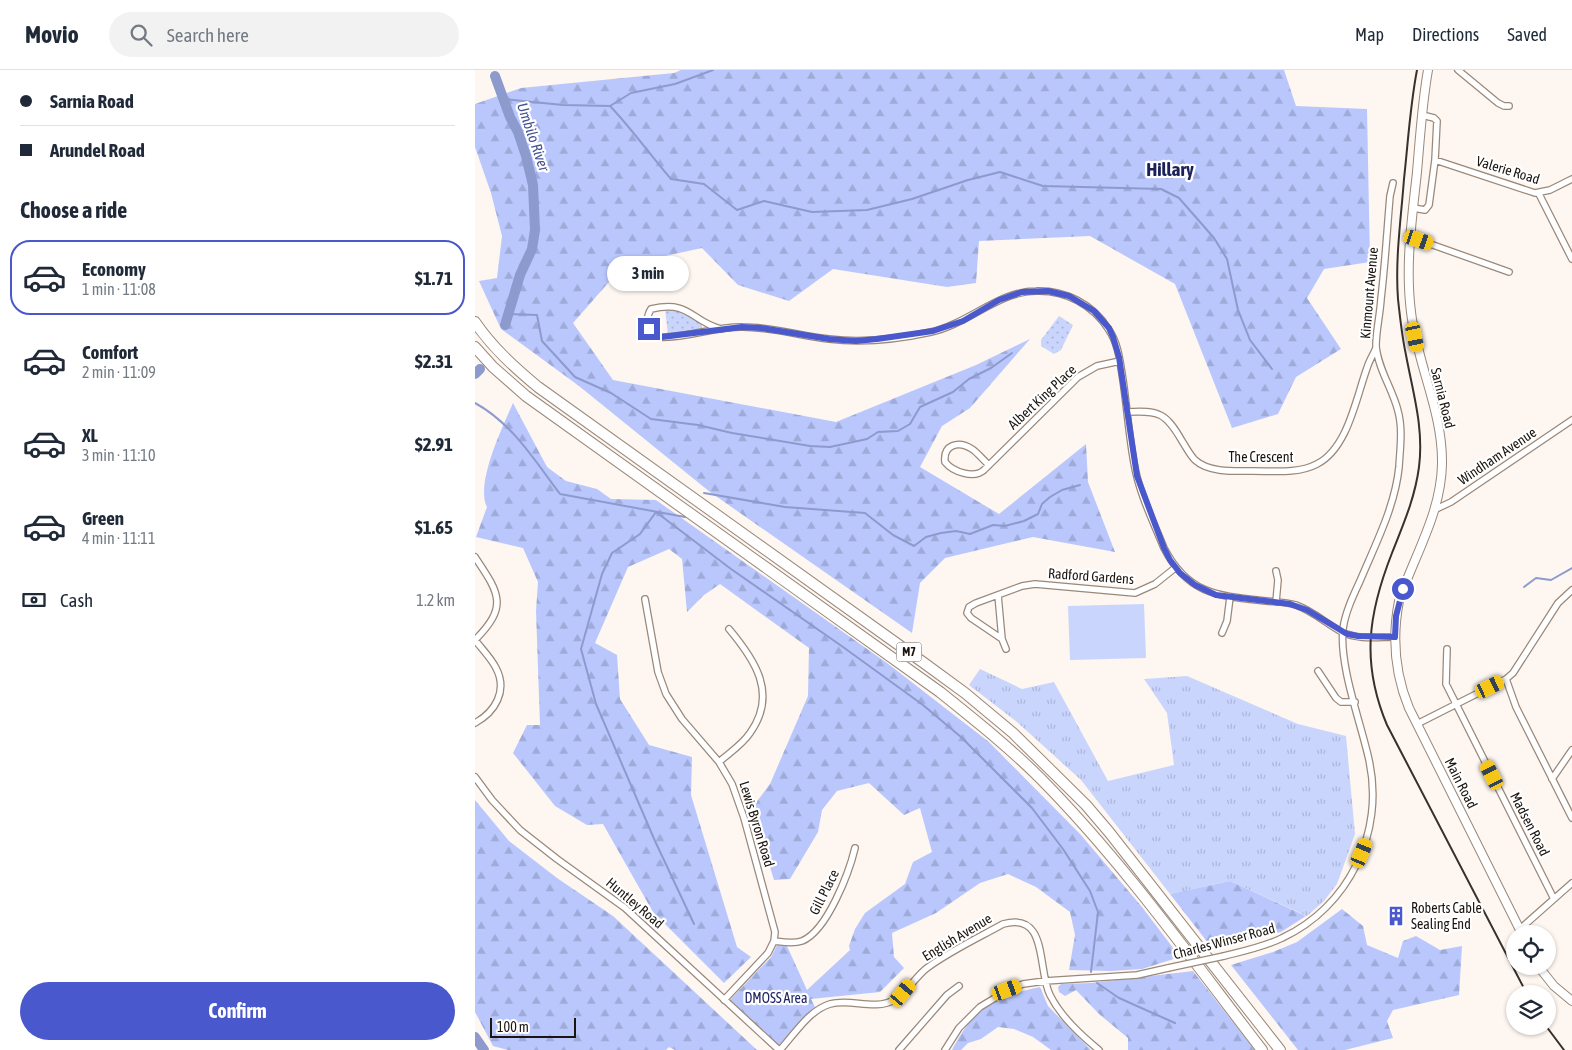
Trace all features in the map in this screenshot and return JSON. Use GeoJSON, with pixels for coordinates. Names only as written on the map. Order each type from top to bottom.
{"type":"FeatureCollection","features":[{"type":"Feature","properties":{"kind":"highway","name":"M7"},"geometry":{"type":"LineString","coordinates":[[475,322],[487,339],[503,356],[537,387],[924,663],[987,711],[1019,739],[1064,782],[1109,832],[1280,1050]]}},
{"type":"Feature","properties":{"kind":"highway","name":"M7"},"geometry":{"type":"LineString","coordinates":[[475,347],[510,383],[539,406],[933,687],[995,737],[1040,778],[1101,844],[1262,1050]]}},
{"type":"Feature","properties":{"kind":"main road","name":"Sarnia Road"},"geometry":{"type":"LineString","coordinates":[[1395,637],[1399,601],[1434,510],[1442,465],[1440,436],[1418,352],[1408,286],[1410,239],[1428,70]]}},
{"type":"Feature","properties":{"kind":"main road","name":"Main Road"},"geometry":{"type":"LineString","coordinates":[[1395,637],[1395,652],[1407,703],[1518,925]]}},
{"type":"Feature","properties":{"kind":"main road"},"geometry":{"type":"LineString","coordinates":[[1546,975],[1554,986],[1572,1001]]}},
{"type":"Feature","properties":{"kind":"street"},"geometry":{"type":"LineString","coordinates":[[1458,70],[1498,103],[1509,106]]}},
{"type":"Feature","properties":{"kind":"street"},"geometry":{"type":"LineString","coordinates":[[1413,208],[1425,210],[1429,205],[1435,160],[1437,121],[1434,118],[1422,115]]}},
{"type":"Feature","properties":{"kind":"street","name":"Valerie Road"},"geometry":{"type":"LineString","coordinates":[[1435,160],[1531,193],[1539,194],[1572,179]]}},
{"type":"Feature","properties":{"kind":"street","name":"Kinmount Avenue"},"geometry":{"type":"LineString","coordinates":[[1343,632],[1348,610],[1392,501],[1399,468],[1400,429],[1398,411],[1376,348],[1390,196],[1393,182]]}},
{"type":"Feature","properties":{"kind":"street"},"geometry":{"type":"LineString","coordinates":[[1539,194],[1572,259]]}},
{"type":"Feature","properties":{"kind":"street"},"geometry":{"type":"LineString","coordinates":[[1410,239],[1419,240],[1509,272]]}},
{"type":"Feature","properties":{"kind":"street"},"geometry":{"type":"LineString","coordinates":[[721,329],[711,326],[679,307],[651,309],[648,315],[649,329],[653,336],[657,337],[742,327],[844,340],[910,335],[933,331],[963,321],[1009,296],[1022,292],[1048,291],[1069,296],[1094,311],[1112,334],[1120,361],[1137,476],[1164,548],[1175,568],[1195,585],[1216,595],[1301,607],[1343,632],[1358,636],[1395,637]]}},
{"type":"Feature","properties":{"kind":"street","name":"The Crescent"},"geometry":{"type":"LineString","coordinates":[[1127,412],[1149,411],[1165,417],[1195,460],[1210,468],[1240,471],[1289,471],[1305,468],[1317,464],[1324,459],[1344,433],[1376,348]]}},
{"type":"Feature","properties":{"kind":"street","name":"Albert King Place"},"geometry":{"type":"LineString","coordinates":[[989,465],[969,447],[951,446],[945,453],[944,459],[946,464],[971,475],[979,474],[989,465],[1078,377],[1097,366],[1120,361]]}},
{"type":"Feature","properties":{"kind":"street","name":"Windham Avenue"},"geometry":{"type":"LineString","coordinates":[[1434,510],[1451,502],[1572,420]]}},
{"type":"Feature","properties":{"kind":"street"},"geometry":{"type":"LineString","coordinates":[[475,557],[493,586],[496,607],[492,622],[475,640],[496,666],[501,684],[497,702],[488,714],[475,723]]}},
{"type":"Feature","properties":{"kind":"street","name":"Radford Gardens"},"geometry":{"type":"LineString","coordinates":[[1002,639],[971,618],[968,610],[972,605],[1022,586],[1035,584],[1135,593],[1155,584],[1175,568]]}},
{"type":"Feature","properties":{"kind":"street"},"geometry":{"type":"LineString","coordinates":[[1276,571],[1276,602]]}},
{"type":"Feature","properties":{"kind":"street"},"geometry":{"type":"LineString","coordinates":[[1417,724],[1507,679],[1517,669],[1558,603],[1572,590]]}},
{"type":"Feature","properties":{"kind":"street"},"geometry":{"type":"LineString","coordinates":[[998,596],[1002,639],[1006,649]]}},
{"type":"Feature","properties":{"kind":"street"},"geometry":{"type":"LineString","coordinates":[[1222,633],[1227,621],[1230,597]]}},
{"type":"Feature","properties":{"kind":"street","name":"Lewis Byron Road"},"geometry":{"type":"LineString","coordinates":[[645,599],[658,672],[666,694],[682,719],[719,762],[738,798],[774,926],[774,941]]}},
{"type":"Feature","properties":{"kind":"street"},"geometry":{"type":"LineString","coordinates":[[992,632],[1001,625]]}},
{"type":"Feature","properties":{"kind":"street"},"geometry":{"type":"LineString","coordinates":[[719,762],[750,734],[762,709],[763,697],[762,684],[757,668],[746,649],[729,629]]}},
{"type":"Feature","properties":{"kind":"street","name":"Charles Winser Road"},"geometry":{"type":"LineString","coordinates":[[945,1050],[959,1028],[979,1007],[1023,984],[1137,976],[1224,956],[1271,943],[1304,926],[1334,899],[1356,867],[1367,843],[1372,820],[1373,798],[1369,761],[1344,654],[1343,632]]}},
{"type":"Feature","properties":{"kind":"street","name":"Madsen Road"},"geometry":{"type":"LineString","coordinates":[[1447,649],[1446,684],[1554,899]]}},
{"type":"Feature","properties":{"kind":"street"},"geometry":{"type":"LineString","coordinates":[[1318,671],[1336,698],[1341,702],[1355,702]]}},
{"type":"Feature","properties":{"kind":"street"},"geometry":{"type":"LineString","coordinates":[[1507,679],[1516,707],[1572,818]]}},
{"type":"Feature","properties":{"kind":"street"},"geometry":{"type":"LineString","coordinates":[[1553,778],[1572,750]]}},
{"type":"Feature","properties":{"kind":"street","name":"Huntley Road"},"geometry":{"type":"LineString","coordinates":[[475,777],[507,817],[525,834],[625,908],[779,1050]]}},
{"type":"Feature","properties":{"kind":"street","name":"Gill Place"},"geometry":{"type":"LineString","coordinates":[[774,941],[797,942],[815,932],[830,911],[850,868],[855,848]]}},
{"type":"Feature","properties":{"kind":"street"},"geometry":{"type":"LineString","coordinates":[[1528,925],[1572,883]]}},
{"type":"Feature","properties":{"kind":"street","name":"English Avenue"},"geometry":{"type":"LineString","coordinates":[[779,1050],[810,1017],[823,1007],[836,1003],[875,1005],[891,1001],[903,993],[928,968],[1003,924],[1013,921],[1029,927],[1034,932],[1040,948],[1045,981]]}},
{"type":"Feature","properties":{"kind":"street"},"geometry":{"type":"LineString","coordinates":[[724,1000],[767,952],[774,941]]}},
{"type":"Feature","properties":{"kind":"street"},"geometry":{"type":"LineString","coordinates":[[1045,981],[1056,1006],[1087,1040],[1099,1050]]}},
{"type":"Feature","properties":{"kind":"street"},"geometry":{"type":"LineString","coordinates":[[899,1050],[947,995],[959,986]]}},
{"type":"Feature","properties":{"kind":"green space"},"geometry":{"type":"Polygon","coordinates":[[[681,70],[1284,70],[1296,106],[1367,109],[1370,262],[1324,269],[1307,298],[1341,349],[1296,377],[1278,414],[1232,428],[1175,284],[1090,236],[979,241],[976,283],[947,287],[833,269],[789,301],[738,285],[702,248],[624,265],[573,323],[613,380],[836,422],[976,365],[1030,339],[970,408],[942,426],[920,467],[999,514],[1086,444],[1088,482],[1115,552],[1033,537],[945,558],[920,583],[912,633],[710,492],[579,386],[501,329],[479,281],[497,278],[502,236],[491,193],[475,147],[475,104],[521,88],[674,73],[681,70]]]}},
{"type":"Feature","properties":{"kind":"green space"},"geometry":{"type":"Polygon","coordinates":[[[665,309],[676,309],[702,321],[702,331],[668,335],[665,309]]]}},
{"type":"Feature","properties":{"kind":"green space"},"geometry":{"type":"Polygon","coordinates":[[[1059,316],[1073,325],[1061,350],[1054,354],[1041,346],[1041,340],[1059,316]]]}},
{"type":"Feature","properties":{"kind":"green space","name":"DMOSS Area"},"geometry":{"type":"Polygon","coordinates":[[[513,403],[547,467],[566,481],[597,489],[611,499],[656,500],[887,663],[989,742],[1081,835],[1142,907],[1180,957],[1142,969],[1111,971],[1069,970],[1075,935],[1070,912],[1036,887],[1008,874],[980,883],[936,913],[892,933],[894,957],[904,968],[880,992],[811,999],[815,1007],[779,1045],[730,1000],[771,957],[777,945],[787,946],[807,990],[850,950],[849,946],[855,929],[865,913],[905,884],[913,862],[932,852],[920,808],[904,815],[869,783],[837,791],[822,810],[818,832],[790,879],[774,880],[752,808],[770,784],[808,696],[809,648],[720,584],[704,595],[687,612],[682,559],[669,549],[628,567],[595,643],[617,655],[620,699],[649,745],[692,757],[691,795],[737,947],[751,957],[724,983],[653,912],[603,824],[587,825],[555,806],[513,753],[527,725],[540,725],[536,611],[538,582],[523,548],[476,537],[487,507],[484,497],[487,470],[497,440],[513,403]]]}},
{"type":"Feature","properties":{"kind":"green space"},"geometry":{"type":"Polygon","coordinates":[[[1144,604],[1146,658],[1070,660],[1068,606],[1144,604]]]}},
{"type":"Feature","properties":{"kind":"green space"},"geometry":{"type":"Polygon","coordinates":[[[980,669],[1022,689],[1054,682],[1108,781],[1174,765],[1167,713],[1144,679],[1187,676],[1298,724],[1346,736],[1355,834],[1337,884],[1324,901],[1307,916],[1230,881],[1170,894],[1081,780],[1017,722],[969,685],[980,669]]]}},
{"type":"Feature","properties":{"kind":"green space"},"geometry":{"type":"Polygon","coordinates":[[[475,800],[509,841],[557,878],[613,916],[757,1050],[675,1050],[669,1047],[666,1050],[508,1050],[493,1046],[475,1012],[475,800]]]}},
{"type":"Feature","properties":{"kind":"green space"},"geometry":{"type":"Polygon","coordinates":[[[1230,881],[1306,916],[1281,932],[1212,948],[1170,894],[1230,881]]]}},
{"type":"Feature","properties":{"kind":"green space"},"geometry":{"type":"Polygon","coordinates":[[[1342,909],[1363,926],[1367,945],[1398,958],[1403,941],[1416,936],[1440,950],[1462,946],[1459,995],[1393,1010],[1387,1021],[1393,1038],[1345,1050],[1298,1050],[1231,965],[1273,952],[1297,942],[1342,909]]]}},
{"type":"Feature","properties":{"kind":"green space"},"geometry":{"type":"Polygon","coordinates":[[[1193,971],[1255,1050],[1128,1050],[1128,1038],[1099,1014],[1076,990],[1065,996],[1059,992],[1058,987],[1061,984],[1091,983],[1193,971]]]}},
{"type":"Feature","properties":{"kind":"green space"},"geometry":{"type":"Polygon","coordinates":[[[1040,987],[1048,1006],[1091,1050],[1051,1050],[1033,1037],[1014,1029],[998,1027],[981,1039],[968,1043],[961,1050],[952,1050],[969,1022],[982,1009],[1010,995],[1040,987]]]}},
{"type":"Feature","properties":{"kind":"waterway"},"geometry":{"type":"LineString","coordinates":[[503,99],[563,105],[610,106],[631,93],[675,84],[713,70]]}},
{"type":"Feature","properties":{"kind":"waterway","name":"Umbilo River"},"geometry":{"type":"LineString","coordinates":[[495,76],[526,156],[533,185],[535,230],[532,249],[520,275],[505,325]]}},
{"type":"Feature","properties":{"kind":"waterway"},"geometry":{"type":"LineString","coordinates":[[610,106],[671,179],[704,184],[737,210],[764,201],[812,212],[867,210],[912,199],[968,180],[1000,172],[1043,186],[1161,189],[1179,198],[1214,238],[1227,259],[1238,310],[1250,340],[1272,369]]}},
{"type":"Feature","properties":{"kind":"waterway"},"geometry":{"type":"LineString","coordinates":[[508,314],[537,315],[542,341],[575,377],[611,393],[651,419],[698,425],[732,433],[810,446],[830,447],[867,439],[878,432],[898,431],[910,424],[920,407],[953,392],[969,379],[991,368],[1012,353]]}},
{"type":"Feature","properties":{"kind":"waterway","name":"Umbilo River"},"geometry":{"type":"LineString","coordinates":[[475,374],[480,369]]}},
{"type":"Feature","properties":{"kind":"waterway"},"geometry":{"type":"LineString","coordinates":[[475,403],[488,411],[512,432],[560,494],[685,517]]}},
{"type":"Feature","properties":{"kind":"waterway"},"geometry":{"type":"LineString","coordinates":[[704,493],[785,507],[865,513],[893,535],[914,546],[926,537],[941,533],[956,531],[970,534],[993,525],[1005,526],[1024,521],[1038,514],[1042,504],[1050,497],[1062,490],[1080,485]]}},
{"type":"Feature","properties":{"kind":"waterway"},"geometry":{"type":"LineString","coordinates":[[694,924],[655,841],[596,704],[581,649],[602,574],[612,553],[640,534],[656,512],[731,569],[923,705],[961,737],[1032,808],[1063,849],[1090,891],[1098,912],[1091,972]]}},
{"type":"Feature","properties":{"kind":"waterway"},"geometry":{"type":"LineString","coordinates":[[1524,587],[1536,578],[1551,580],[1572,568]]}},
{"type":"Feature","properties":{"kind":"waterway"},"geometry":{"type":"LineString","coordinates":[[1097,983],[1119,998],[1175,1023]]}},
{"type":"Feature","properties":{"kind":"waterway","name":"Umbilo River"},"geometry":{"type":"LineString","coordinates":[[475,1037],[484,1050]]}},
{"type":"Feature","properties":{"kind":"railway"},"geometry":{"type":"LineString","coordinates":[[1417,70],[1404,179],[1397,284],[1402,334],[1419,424],[1419,467],[1412,500],[1377,597],[1371,639],[1373,681],[1387,725],[1522,985]]}},
{"type":"Feature","properties":{"kind":"railway"},"geometry":{"type":"LineString","coordinates":[[1553,1035],[1564,1050]]}},
{"type":"Feature","properties":{"kind":"place","name":"Roberts Cable Sealing End"},"geometry":{"type":"Point","coordinates":[1396,916]}},
{"type":"Feature","properties":{"kind":"district","name":"Hillary"},"geometry":{"type":"Point","coordinates":[1170,169]}},
{"type":"Feature","properties":{"kind":"route"},"geometry":{"type":"LineString","coordinates":[[649,329],[653,336],[657,337],[742,327],[761,328],[829,339],[871,340],[933,331],[963,321],[999,300],[1022,292],[1035,290],[1058,292],[1077,300],[1094,311],[1112,334],[1118,351],[1133,461],[1137,476],[1164,548],[1175,568],[1187,580],[1216,595],[1296,605],[1343,632],[1358,636],[1395,637],[1396,616],[1403,589]]}}]}
